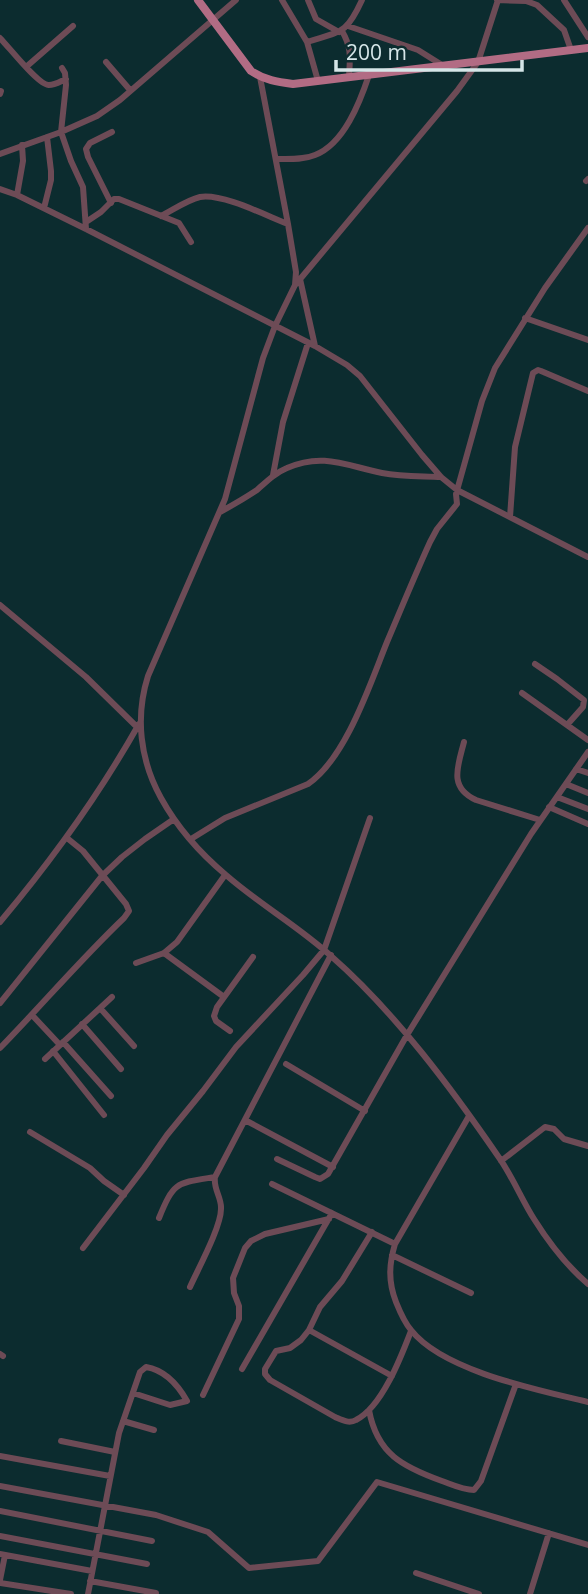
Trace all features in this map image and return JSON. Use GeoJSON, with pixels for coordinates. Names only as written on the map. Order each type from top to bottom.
{"type":"FeatureCollection","features":[{"type":"Feature","properties":{"kind":"main road"},"geometry":{"type":"LineString","coordinates":[[198,0],[251,71],[274,82],[293,84],[588,48]]}},
{"type":"Feature","properties":{"kind":"street"},"geometry":{"type":"LineString","coordinates":[[0,154],[97,116],[236,0]]}},
{"type":"Feature","properties":{"kind":"street"},"geometry":{"type":"LineString","coordinates":[[282,0],[307,42],[318,81]]}},
{"type":"Feature","properties":{"kind":"street"},"geometry":{"type":"LineString","coordinates":[[308,0],[316,19],[343,30],[418,50],[443,66]]}},
{"type":"Feature","properties":{"kind":"street"},"geometry":{"type":"LineString","coordinates":[[307,42],[343,30],[362,0]]}},
{"type":"Feature","properties":{"kind":"street"},"geometry":{"type":"LineString","coordinates":[[572,50],[564,30],[537,5],[526,1],[498,0],[478,62],[457,91],[298,282],[275,326],[263,358],[225,499],[148,676],[143,691],[139,724],[149,769],[160,796],[174,819],[225,875],[331,955],[364,986],[407,1035],[469,1116],[501,1161],[535,1220],[574,1272],[588,1284]]}},
{"type":"Feature","properties":{"kind":"street"},"geometry":{"type":"LineString","coordinates":[[564,0],[588,37]]}},
{"type":"Feature","properties":{"kind":"street"},"geometry":{"type":"LineString","coordinates":[[26,67],[73,26]]}},
{"type":"Feature","properties":{"kind":"street"},"geometry":{"type":"LineString","coordinates":[[343,30],[349,42],[349,77]]}},
{"type":"Feature","properties":{"kind":"street"},"geometry":{"type":"LineString","coordinates":[[0,38],[46,85],[66,79]]}},
{"type":"Feature","properties":{"kind":"street"},"geometry":{"type":"LineString","coordinates":[[106,62],[130,90]]}},
{"type":"Feature","properties":{"kind":"street"},"geometry":{"type":"LineString","coordinates":[[62,68],[66,79],[66,97],[61,132],[83,187],[86,225]]}},
{"type":"Feature","properties":{"kind":"street"},"geometry":{"type":"LineString","coordinates":[[276,159],[312,157],[327,148],[353,117],[369,75]]}},
{"type":"Feature","properties":{"kind":"street"},"geometry":{"type":"LineString","coordinates":[[260,77],[312,345],[284,422],[273,475]]}},
{"type":"Feature","properties":{"kind":"street"},"geometry":{"type":"LineString","coordinates":[[111,203],[86,149],[90,143],[112,132]]}},
{"type":"Feature","properties":{"kind":"street"},"geometry":{"type":"LineString","coordinates":[[44,208],[51,180],[47,137]]}},
{"type":"Feature","properties":{"kind":"street"},"geometry":{"type":"LineString","coordinates":[[17,195],[23,160],[22,145]]}},
{"type":"Feature","properties":{"kind":"street"},"geometry":{"type":"LineString","coordinates":[[0,189],[86,225],[347,365],[360,376],[441,477],[457,490],[588,557]]}},
{"type":"Feature","properties":{"kind":"street"},"geometry":{"type":"LineString","coordinates":[[161,216],[191,200],[209,197],[237,204],[288,224]]}},
{"type":"Feature","properties":{"kind":"street"},"geometry":{"type":"LineString","coordinates":[[86,225],[114,199],[119,199],[179,223],[191,242]]}},
{"type":"Feature","properties":{"kind":"street"},"geometry":{"type":"LineString","coordinates":[[188,836],[225,818],[301,788],[317,778],[347,736],[430,542],[457,501],[457,490],[486,386],[525,318],[588,228]]}},
{"type":"Feature","properties":{"kind":"street"},"geometry":{"type":"LineString","coordinates":[[525,318],[588,340]]}},
{"type":"Feature","properties":{"kind":"street"},"geometry":{"type":"LineString","coordinates":[[509,517],[515,447],[533,373],[538,370],[588,391]]}},
{"type":"Feature","properties":{"kind":"street"},"geometry":{"type":"LineString","coordinates":[[220,512],[244,499],[273,475],[305,461],[323,459],[381,473],[441,477]]}},
{"type":"Feature","properties":{"kind":"street"},"geometry":{"type":"LineString","coordinates":[[0,605],[139,724]]}},
{"type":"Feature","properties":{"kind":"street"},"geometry":{"type":"LineString","coordinates":[[535,664],[584,700],[583,707],[567,725]]}},
{"type":"Feature","properties":{"kind":"street"},"geometry":{"type":"LineString","coordinates":[[522,692],[588,740]]}},
{"type":"Feature","properties":{"kind":"street"},"geometry":{"type":"LineString","coordinates":[[0,922],[67,838],[104,784],[139,724]]}},
{"type":"Feature","properties":{"kind":"street"},"geometry":{"type":"LineString","coordinates":[[464,742],[457,771],[457,782],[461,791],[476,800],[540,820]]}},
{"type":"Feature","properties":{"kind":"street"},"geometry":{"type":"LineString","coordinates":[[276,1159],[320,1179],[328,1174],[407,1035],[540,820],[588,752]]}},
{"type":"Feature","properties":{"kind":"street"},"geometry":{"type":"LineString","coordinates":[[576,769],[588,773]]}},
{"type":"Feature","properties":{"kind":"street"},"geometry":{"type":"LineString","coordinates":[[565,784],[588,793]]}},
{"type":"Feature","properties":{"kind":"street"},"geometry":{"type":"LineString","coordinates":[[556,797],[588,809]]}},
{"type":"Feature","properties":{"kind":"street"},"geometry":{"type":"LineString","coordinates":[[549,807],[588,824]]}},
{"type":"Feature","properties":{"kind":"street"},"geometry":{"type":"LineString","coordinates":[[83,1248],[236,1047],[324,950],[370,818]]}},
{"type":"Feature","properties":{"kind":"street"},"geometry":{"type":"LineString","coordinates":[[0,1003],[102,876],[122,857],[174,819]]}},
{"type":"Feature","properties":{"kind":"street"},"geometry":{"type":"LineString","coordinates":[[0,1048],[127,914],[128,907],[83,851],[67,838]]}},
{"type":"Feature","properties":{"kind":"street"},"geometry":{"type":"LineString","coordinates":[[136,963],[164,953],[177,942],[225,875]]}},
{"type":"Feature","properties":{"kind":"street"},"geometry":{"type":"LineString","coordinates":[[164,953],[224,997]]}},
{"type":"Feature","properties":{"kind":"street"},"geometry":{"type":"LineString","coordinates":[[190,1287],[217,1228],[221,1213],[221,1203],[214,1184],[215,1177],[331,955]]}},
{"type":"Feature","properties":{"kind":"street"},"geometry":{"type":"LineString","coordinates":[[230,1031],[219,1024],[214,1016],[217,1007],[253,957]]}},
{"type":"Feature","properties":{"kind":"street"},"geometry":{"type":"LineString","coordinates":[[45,1059],[112,997]]}},
{"type":"Feature","properties":{"kind":"street"},"geometry":{"type":"LineString","coordinates":[[100,1008],[134,1046]]}},
{"type":"Feature","properties":{"kind":"street"},"geometry":{"type":"LineString","coordinates":[[32,1015],[111,1096]]}},
{"type":"Feature","properties":{"kind":"street"},"geometry":{"type":"LineString","coordinates":[[82,1024],[121,1069]]}},
{"type":"Feature","properties":{"kind":"street"},"geometry":{"type":"LineString","coordinates":[[53,1051],[104,1115]]}},
{"type":"Feature","properties":{"kind":"street"},"geometry":{"type":"LineString","coordinates":[[286,1064],[365,1111]]}},
{"type":"Feature","properties":{"kind":"street"},"geometry":{"type":"LineString","coordinates":[[469,1116],[392,1255],[389,1278],[401,1314],[411,1331],[447,1359],[516,1384],[588,1402]]}},
{"type":"Feature","properties":{"kind":"street"},"geometry":{"type":"LineString","coordinates":[[245,1120],[333,1167]]}},
{"type":"Feature","properties":{"kind":"street"},"geometry":{"type":"LineString","coordinates":[[501,1161],[545,1127],[554,1129],[564,1139],[588,1146]]}},
{"type":"Feature","properties":{"kind":"street"},"geometry":{"type":"LineString","coordinates":[[30,1132],[90,1168],[124,1195]]}},
{"type":"Feature","properties":{"kind":"street"},"geometry":{"type":"LineString","coordinates":[[159,1218],[173,1189],[180,1184],[215,1177]]}},
{"type":"Feature","properties":{"kind":"street"},"geometry":{"type":"LineString","coordinates":[[272,1184],[330,1216],[396,1244]]}},
{"type":"Feature","properties":{"kind":"street"},"geometry":{"type":"LineString","coordinates":[[242,1369],[330,1216]]}},
{"type":"Feature","properties":{"kind":"street"},"geometry":{"type":"LineString","coordinates":[[203,1395],[239,1319],[233,1278],[248,1245],[265,1234],[330,1216]]}},
{"type":"Feature","properties":{"kind":"street"},"geometry":{"type":"LineString","coordinates":[[372,1232],[356,1260],[320,1307],[309,1330],[296,1345],[273,1353],[265,1374],[341,1420],[357,1420],[369,1410],[384,1390],[411,1331]]}},
{"type":"Feature","properties":{"kind":"street"},"geometry":{"type":"LineString","coordinates":[[392,1255],[471,1293]]}},
{"type":"Feature","properties":{"kind":"street"},"geometry":{"type":"LineString","coordinates":[[309,1330],[391,1377]]}},
{"type":"Feature","properties":{"kind":"street"},"geometry":{"type":"LineString","coordinates":[[88,1594],[115,1452],[123,1422],[133,1392],[140,1372],[149,1367],[171,1380],[187,1401],[170,1405],[133,1392]]}},
{"type":"Feature","properties":{"kind":"street"},"geometry":{"type":"LineString","coordinates":[[369,1410],[373,1429],[379,1440],[397,1461],[417,1472],[460,1488],[474,1490],[481,1481],[516,1384]]}},
{"type":"Feature","properties":{"kind":"street"},"geometry":{"type":"LineString","coordinates":[[123,1422],[154,1430]]}},
{"type":"Feature","properties":{"kind":"street"},"geometry":{"type":"LineString","coordinates":[[61,1441],[115,1452]]}},
{"type":"Feature","properties":{"kind":"street"},"geometry":{"type":"LineString","coordinates":[[0,1456],[110,1476]]}},
{"type":"Feature","properties":{"kind":"street"},"geometry":{"type":"LineString","coordinates":[[0,1486],[156,1515],[208,1532],[249,1568],[318,1561],[377,1482],[588,1545]]}},
{"type":"Feature","properties":{"kind":"street"},"geometry":{"type":"LineString","coordinates":[[0,1511],[152,1541]]}},
{"type":"Feature","properties":{"kind":"street"},"geometry":{"type":"LineString","coordinates":[[530,1594],[550,1533]]}},
{"type":"Feature","properties":{"kind":"street"},"geometry":{"type":"LineString","coordinates":[[0,1535],[147,1564]]}},
{"type":"Feature","properties":{"kind":"street"},"geometry":{"type":"LineString","coordinates":[[71,1594],[0,1582],[2,1555],[92,1571]]}},
{"type":"Feature","properties":{"kind":"street"},"geometry":{"type":"LineString","coordinates":[[416,1573],[480,1594]]}},
{"type":"Feature","properties":{"kind":"street"},"geometry":{"type":"LineString","coordinates":[[90,1581],[156,1593]]}}]}
